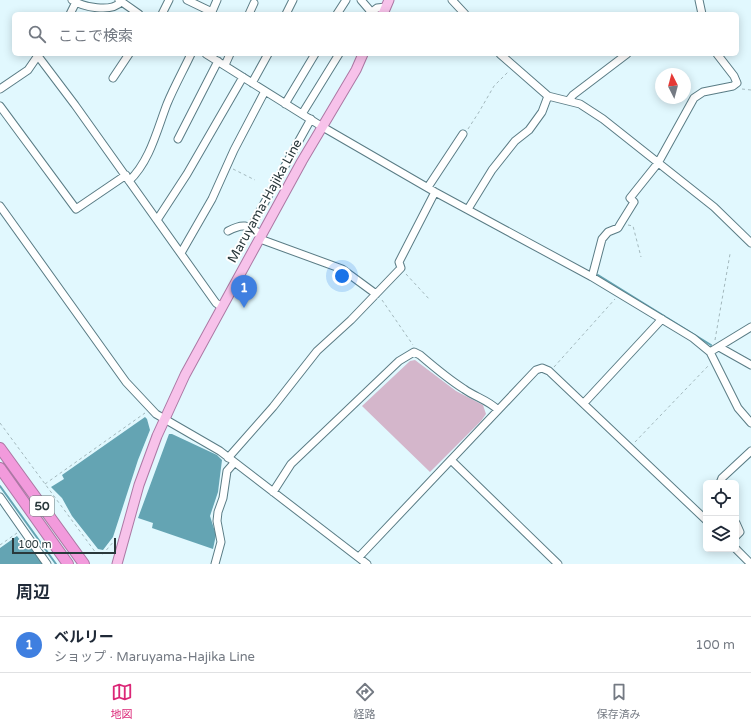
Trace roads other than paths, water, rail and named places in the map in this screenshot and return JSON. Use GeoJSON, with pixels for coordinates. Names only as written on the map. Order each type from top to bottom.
{"type":"FeatureCollection","features":[{"type":"Feature","properties":{"kind":"highway","name":"50"},"geometry":{"type":"LineString","coordinates":[[0,448],[84,564]]}},
{"type":"Feature","properties":{"kind":"highway","name":"50"},"geometry":{"type":"LineString","coordinates":[[0,468],[68,564]]}},
{"type":"Feature","properties":{"kind":"main road","name":"Maruyama-Hajika Line"},"geometry":{"type":"LineString","coordinates":[[117,564],[139,485],[165,420],[196,352],[322,126],[356,70],[362,56]]}},
{"type":"Feature","properties":{"kind":"street"},"geometry":{"type":"LineString","coordinates":[[163,12],[169,0]]}},
{"type":"Feature","properties":{"kind":"street"},"geometry":{"type":"LineString","coordinates":[[187,0],[210,12]]}},
{"type":"Feature","properties":{"kind":"street"},"geometry":{"type":"LineString","coordinates":[[212,12],[217,0]]}},
{"type":"Feature","properties":{"kind":"street"},"geometry":{"type":"LineString","coordinates":[[287,12],[293,0]]}},
{"type":"Feature","properties":{"kind":"street"},"geometry":{"type":"LineString","coordinates":[[338,12],[346,0]]}},
{"type":"Feature","properties":{"kind":"street"},"geometry":{"type":"LineString","coordinates":[[361,0],[370,12]]}},
{"type":"Feature","properties":{"kind":"street"},"geometry":{"type":"LineString","coordinates":[[452,0],[463,12]]}},
{"type":"Feature","properties":{"kind":"street"},"geometry":{"type":"LineString","coordinates":[[699,0],[702,12]]}},
{"type":"Feature","properties":{"kind":"street"},"geometry":{"type":"LineString","coordinates":[[71,12],[74,1],[104,7],[118,6],[120,1],[136,12]]}},
{"type":"Feature","properties":{"kind":"street"},"geometry":{"type":"LineString","coordinates":[[250,12],[254,3]]}},
{"type":"Feature","properties":{"kind":"street"},"geometry":{"type":"LineString","coordinates":[[372,12],[377,8],[386,7]]}},
{"type":"Feature","properties":{"kind":"street"},"geometry":{"type":"LineString","coordinates":[[0,89],[28,70],[37,56]]}},
{"type":"Feature","properties":{"kind":"street"},"geometry":{"type":"LineString","coordinates":[[39,56],[216,303],[222,307]]}},
{"type":"Feature","properties":{"kind":"street"},"geometry":{"type":"LineString","coordinates":[[113,78],[128,56]]}},
{"type":"Feature","properties":{"kind":"street"},"geometry":{"type":"LineString","coordinates":[[0,106],[76,209],[127,178],[145,159],[154,140],[168,102],[190,56]]}},
{"type":"Feature","properties":{"kind":"street"},"geometry":{"type":"LineString","coordinates":[[209,56],[284,104],[435,192],[592,277],[693,338],[710,352],[738,408],[751,423]]}},
{"type":"Feature","properties":{"kind":"street"},"geometry":{"type":"LineString","coordinates":[[225,65],[229,56]]}},
{"type":"Feature","properties":{"kind":"street"},"geometry":{"type":"LineString","coordinates":[[252,83],[267,56]]}},
{"type":"Feature","properties":{"kind":"street"},"geometry":{"type":"LineString","coordinates":[[284,104],[313,56]]}},
{"type":"Feature","properties":{"kind":"street"},"geometry":{"type":"LineString","coordinates":[[302,114],[338,56]]}},
{"type":"Feature","properties":{"kind":"street"},"geometry":{"type":"LineString","coordinates":[[502,56],[548,96],[569,100],[591,111],[714,207],[751,243]]}},
{"type":"Feature","properties":{"kind":"street"},"geometry":{"type":"LineString","coordinates":[[569,100],[573,95],[624,56]]}},
{"type":"Feature","properties":{"kind":"street"},"geometry":{"type":"LineString","coordinates":[[592,277],[602,238],[608,232],[618,228],[622,223],[634,202],[630,198],[658,163],[694,98],[703,92],[736,85],[736,79],[719,56]]}},
{"type":"Feature","properties":{"kind":"street"},"geometry":{"type":"LineString","coordinates":[[178,140],[218,61]]}},
{"type":"Feature","properties":{"kind":"street"},"geometry":{"type":"LineString","coordinates":[[157,220],[187,174],[243,77]]}},
{"type":"Feature","properties":{"kind":"street"},"geometry":{"type":"LineString","coordinates":[[182,254],[212,199],[265,91]]}},
{"type":"Feature","properties":{"kind":"street"},"geometry":{"type":"LineString","coordinates":[[468,209],[501,159],[515,141],[529,130],[542,112],[548,96]]}},
{"type":"Feature","properties":{"kind":"street"},"geometry":{"type":"LineString","coordinates":[[251,227],[311,119]]}},
{"type":"Feature","properties":{"kind":"street"},"geometry":{"type":"LineString","coordinates":[[428,187],[463,134]]}},
{"type":"Feature","properties":{"kind":"street"},"geometry":{"type":"LineString","coordinates":[[273,186],[285,192]]}},
{"type":"Feature","properties":{"kind":"street"},"geometry":{"type":"LineString","coordinates":[[214,564],[221,542],[217,521],[218,512],[223,498],[227,472],[231,460],[317,351],[401,268],[399,262],[435,192]]}},
{"type":"Feature","properties":{"kind":"street"},"geometry":{"type":"LineString","coordinates":[[0,206],[126,382],[145,404],[165,420],[213,446],[367,564]]}},
{"type":"Feature","properties":{"kind":"street"},"geometry":{"type":"LineString","coordinates":[[228,231],[240,226],[251,227],[261,237],[342,269],[376,294]]}},
{"type":"Feature","properties":{"kind":"street"},"geometry":{"type":"LineString","coordinates":[[584,403],[662,319]]}},
{"type":"Feature","properties":{"kind":"street"},"geometry":{"type":"LineString","coordinates":[[710,352],[751,327]]}},
{"type":"Feature","properties":{"kind":"street"},"geometry":{"type":"LineString","coordinates":[[719,347],[751,365]]}},
{"type":"Feature","properties":{"kind":"street"},"geometry":{"type":"LineString","coordinates":[[273,492],[291,464],[399,361],[414,352],[447,378],[465,390],[492,404],[498,410]]}},
{"type":"Feature","properties":{"kind":"street"},"geometry":{"type":"LineString","coordinates":[[359,557],[452,461],[536,370],[542,368],[550,372],[584,403],[703,517]]}},
{"type":"Feature","properties":{"kind":"street"},"geometry":{"type":"LineString","coordinates":[[721,480],[751,451]]}},
{"type":"Feature","properties":{"kind":"street"},"geometry":{"type":"LineString","coordinates":[[452,461],[558,564]]}},
{"type":"Feature","properties":{"kind":"street"},"geometry":{"type":"LineString","coordinates":[[0,497],[47,564]]}},
{"type":"Feature","properties":{"kind":"street"},"geometry":{"type":"LineString","coordinates":[[739,552],[751,564]]}},
{"type":"Feature","properties":{"kind":"water"},"geometry":{"type":"Polygon","coordinates":[[[145,417],[150,430],[138,460],[113,537],[103,550],[98,549],[72,516],[62,498],[51,487],[64,479],[62,475],[145,417]]]}},
{"type":"Feature","properties":{"kind":"water"},"geometry":{"type":"Polygon","coordinates":[[[169,434],[172,434],[217,455],[222,460],[218,492],[210,516],[216,535],[213,549],[152,528],[153,523],[138,518],[169,434]]]}},
{"type":"Feature","properties":{"kind":"water"},"geometry":{"type":"Polygon","coordinates":[[[17,536],[24,545],[28,543],[43,564],[0,564],[0,548],[17,536]]]}},
{"type":"Feature","properties":{"kind":"waterway"},"geometry":{"type":"LineString","coordinates":[[598,275],[711,345]]}},
{"type":"Feature","properties":{"kind":"waterway"},"geometry":{"type":"LineString","coordinates":[[0,486],[56,564]]}},
{"type":"Feature","properties":{"kind":"place","name":"ベルリー"},"geometry":{"type":"Point","coordinates":[244,308]}}]}
